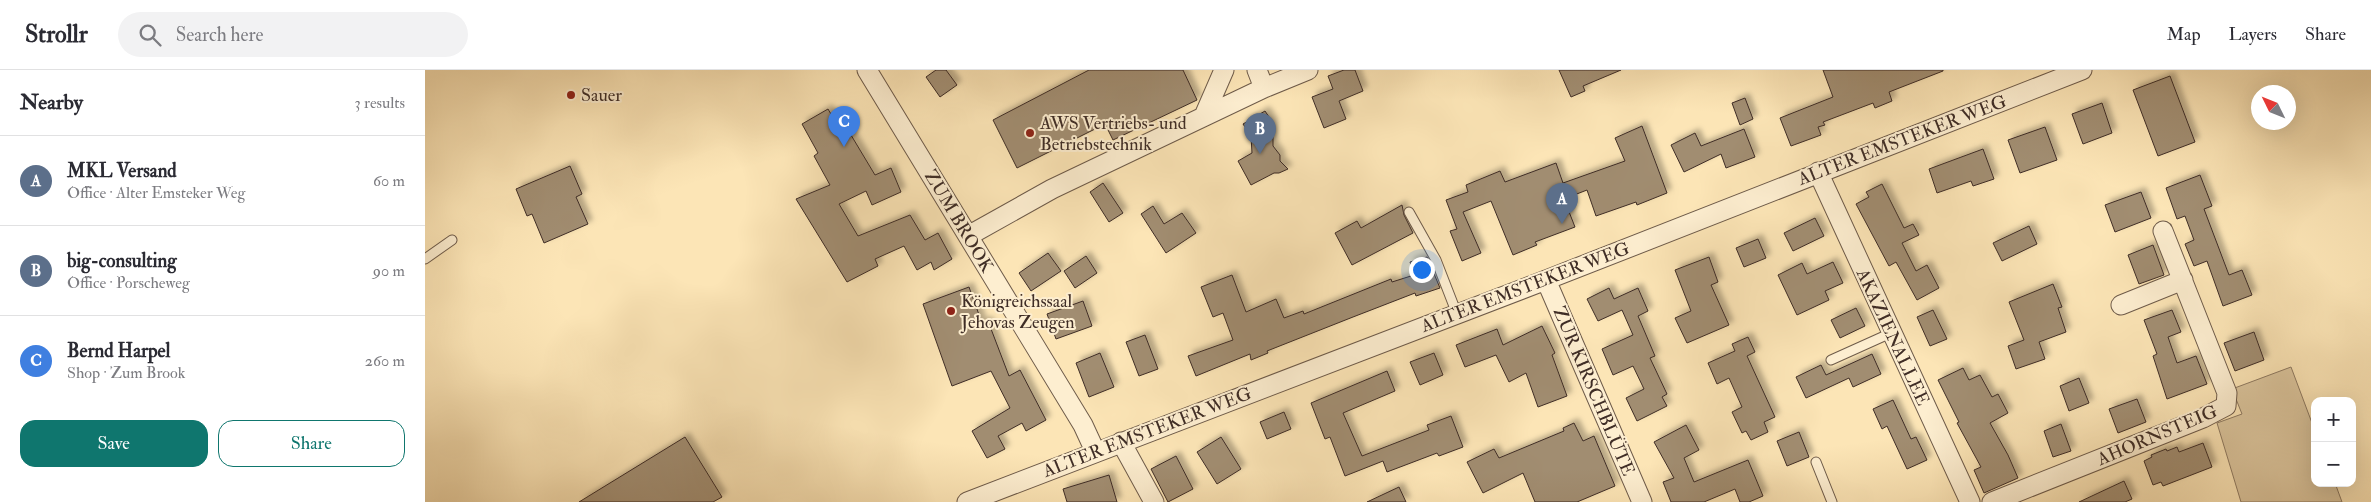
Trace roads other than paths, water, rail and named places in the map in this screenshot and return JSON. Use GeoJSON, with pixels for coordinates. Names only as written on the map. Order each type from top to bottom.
{"type":"FeatureCollection","features":[{"type":"Feature","properties":{"kind":"street","name":"ZUM BROOK"},"geometry":{"type":"LineString","coordinates":[[867,70],[1083,425],[1095,451]]}},
{"type":"Feature","properties":{"kind":"street"},"geometry":{"type":"LineString","coordinates":[[1204,116],[1224,70]]}},
{"type":"Feature","properties":{"kind":"street"},"geometry":{"type":"LineString","coordinates":[[1257,70],[1264,88]]}},
{"type":"Feature","properties":{"kind":"street"},"geometry":{"type":"LineString","coordinates":[[968,236],[1052,189],[1264,88],[1308,70]]}},
{"type":"Feature","properties":{"kind":"street","name":"ALTER EMSTEKER WEG"},"geometry":{"type":"LineString","coordinates":[[967,502],[1095,451],[1546,280],[1817,172],[2082,70]]}},
{"type":"Feature","properties":{"kind":"street","name":"AKAZIENALLEE"},"geometry":{"type":"LineString","coordinates":[[1817,172],[1970,502]]}},
{"type":"Feature","properties":{"kind":"street","name":"AHORNSTEIG"},"geometry":{"type":"LineString","coordinates":[[1993,502],[2203,418],[2226,406],[2227,393],[2163,231]]}},
{"type":"Feature","properties":{"kind":"street","name":"ZUR KIRSCHBLÜTE"},"geometry":{"type":"LineString","coordinates":[[1546,280],[1642,502]]}},
{"type":"Feature","properties":{"kind":"street"},"geometry":{"type":"LineString","coordinates":[[2121,305],[2183,280]]}},
{"type":"Feature","properties":{"kind":"street"},"geometry":{"type":"LineString","coordinates":[[1121,442],[1154,502]]}},
{"type":"Feature","properties":{"kind":"lane"},"geometry":{"type":"LineString","coordinates":[[1409,212],[1435,260],[1457,314]]}},
{"type":"Feature","properties":{"kind":"lane"},"geometry":{"type":"LineString","coordinates":[[425,259],[452,240]]}},
{"type":"Feature","properties":{"kind":"lane"},"geometry":{"type":"LineString","coordinates":[[1831,360],[1891,333]]}},
{"type":"Feature","properties":{"kind":"lane"},"geometry":{"type":"LineString","coordinates":[[1816,462],[1832,502]]}},
{"type":"Feature","properties":{"kind":"place","name":"Sauer"},"geometry":{"type":"Point","coordinates":[571,95]}},
{"type":"Feature","properties":{"kind":"place","name":"AWS Vertriebs- und Betriebstechnik"},"geometry":{"type":"Point","coordinates":[1030,133]}},
{"type":"Feature","properties":{"kind":"place","name":"Bernd Harpel"},"geometry":{"type":"Point","coordinates":[844,147]}},
{"type":"Feature","properties":{"kind":"place","name":"big-consulting"},"geometry":{"type":"Point","coordinates":[1260,154]}},
{"type":"Feature","properties":{"kind":"place","name":"MKL Versand"},"geometry":{"type":"Point","coordinates":[1562,224]}},
{"type":"Feature","properties":{"kind":"place","name":"Königreichssaal Jehovas Zeugen"},"geometry":{"type":"Point","coordinates":[951,311]}}]}
